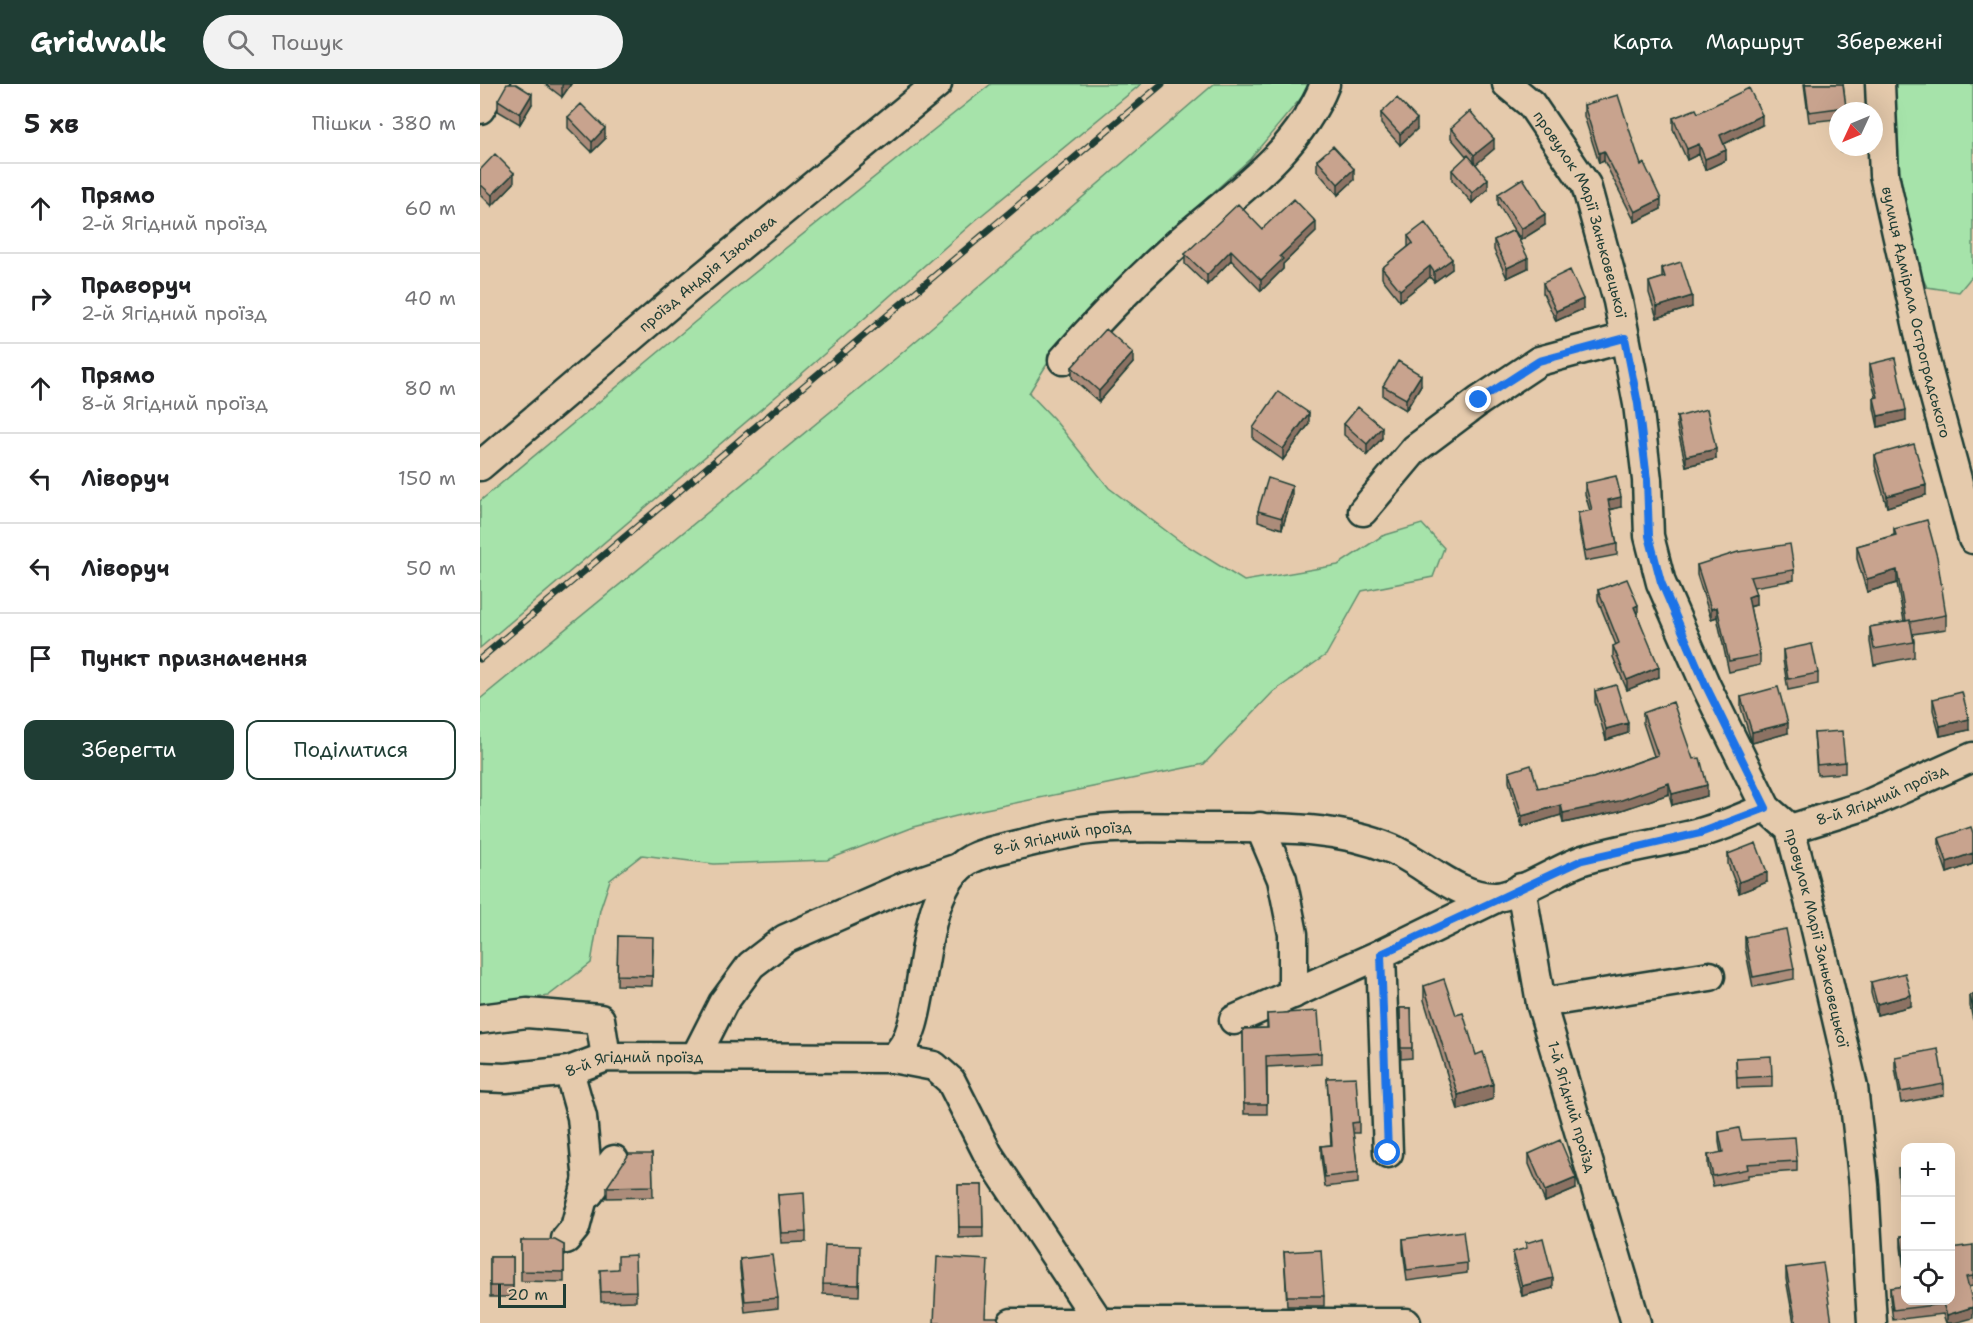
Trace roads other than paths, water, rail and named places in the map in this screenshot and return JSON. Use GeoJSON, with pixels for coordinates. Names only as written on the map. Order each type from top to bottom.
{"type":"FeatureCollection","features":[{"type":"Feature","properties":{"kind":"street"},"geometry":{"type":"LineString","coordinates":[[480,109],[495,84]]}},
{"type":"Feature","properties":{"kind":"street","name":"проїзд Андрія Ізюмова"},"geometry":{"type":"LineString","coordinates":[[480,466],[683,293],[937,84]]}},
{"type":"Feature","properties":{"kind":"street"},"geometry":{"type":"LineString","coordinates":[[1063,360],[1105,313],[1168,251],[1242,190],[1288,145],[1317,105],[1324,84]]}},
{"type":"Feature","properties":{"kind":"street","name":"провулок Марії Заньковецької"},"geometry":{"type":"LineString","coordinates":[[1507,84],[1532,104],[1586,185],[1618,301],[1625,338],[1642,437],[1649,536],[1661,582],[1706,686],[1766,808],[1790,829],[1853,1087],[1864,1185],[1872,1323]]}},
{"type":"Feature","properties":{"kind":"street","name":"вулиця Адмірала Остроградського"},"geometry":{"type":"LineString","coordinates":[[1880,84],[1884,175],[1926,364],[1973,539]]}},
{"type":"Feature","properties":{"kind":"street"},"geometry":{"type":"LineString","coordinates":[[1363,511],[1415,449],[1479,400],[1539,361],[1625,338]]}},
{"type":"Feature","properties":{"kind":"street","name":"8-й Ягідний проїзд"},"geometry":{"type":"LineString","coordinates":[[1790,829],[1864,806],[1973,757]]}},
{"type":"Feature","properties":{"kind":"street"},"geometry":{"type":"LineString","coordinates":[[1234,1020],[1582,860],[1700,833],[1766,808]]}},
{"type":"Feature","properties":{"kind":"street"},"geometry":{"type":"LineString","coordinates":[[1260,827],[1282,879],[1293,934],[1293,994]]}},
{"type":"Feature","properties":{"kind":"street","name":"8-й Ягідний проїзд"},"geometry":{"type":"LineString","coordinates":[[695,1058],[723,1003],[751,965],[785,939],[906,886],[958,868],[971,859],[1003,848],[1090,830],[1284,827],[1347,836],[1393,850],[1474,894],[1510,893]]}},
{"type":"Feature","properties":{"kind":"street"},"geometry":{"type":"LineString","coordinates":[[892,1058],[902,1051],[911,1033],[921,971],[936,907],[944,889],[958,868]]}},
{"type":"Feature","properties":{"kind":"street","name":"1-й Ягідний проїзд"},"geometry":{"type":"LineString","coordinates":[[1510,893],[1636,1323]]}},
{"type":"Feature","properties":{"kind":"street"},"geometry":{"type":"LineString","coordinates":[[1381,954],[1388,1153]]}},
{"type":"Feature","properties":{"kind":"street"},"geometry":{"type":"LineString","coordinates":[[1541,1003],[1710,976]]}},
{"type":"Feature","properties":{"kind":"street"},"geometry":{"type":"LineString","coordinates":[[480,1019],[527,1013],[600,1019],[606,1057]]}},
{"type":"Feature","properties":{"kind":"street","name":"8-й Ягідний проїзд"},"geometry":{"type":"LineString","coordinates":[[480,1077],[506,1078],[569,1071],[606,1057],[892,1058],[934,1066],[951,1081],[988,1154],[1099,1322]]}},
{"type":"Feature","properties":{"kind":"street"},"geometry":{"type":"LineString","coordinates":[[569,1071],[582,1117],[589,1193]]}},
{"type":"Feature","properties":{"kind":"street"},"geometry":{"type":"LineString","coordinates":[[589,1193],[614,1160]]}},
{"type":"Feature","properties":{"kind":"street"},"geometry":{"type":"LineString","coordinates":[[566,1239],[575,1228],[587,1182],[589,1193]]}},
{"type":"Feature","properties":{"kind":"street"},"geometry":{"type":"LineString","coordinates":[[1012,1323],[1406,1323]]}},
{"type":"Feature","properties":{"kind":"railway"},"geometry":{"type":"LineString","coordinates":[[480,659],[1162,84]]}}]}
